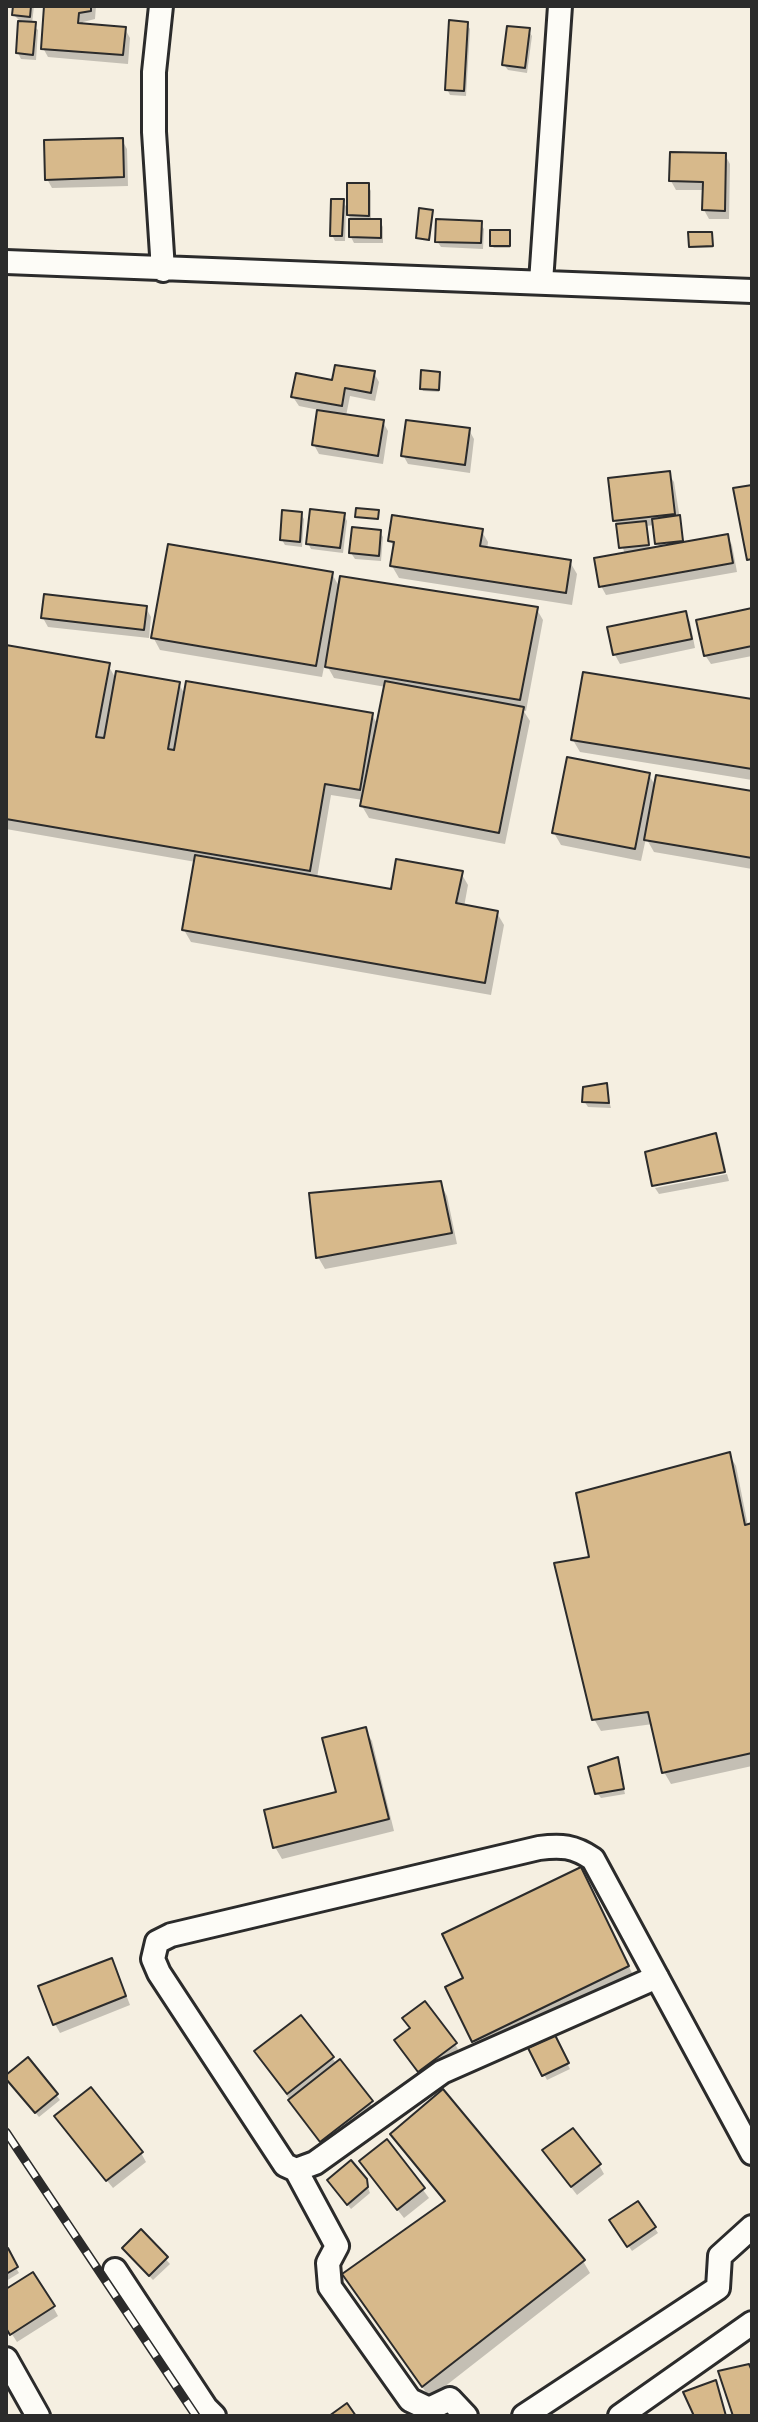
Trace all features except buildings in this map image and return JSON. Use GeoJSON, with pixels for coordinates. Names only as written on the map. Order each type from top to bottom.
{"type":"FeatureCollection","features":[{"type":"Feature","properties":{"kind":"street"},"geometry":{"type":"LineString","coordinates":[[161,6],[154,72],[154,132],[163,270]]}},
{"type":"Feature","properties":{"kind":"street"},"geometry":{"type":"LineString","coordinates":[[541,282],[560,6]]}},
{"type":"Feature","properties":{"kind":"street"},"geometry":{"type":"LineString","coordinates":[[6,262],[752,291]]}},
{"type":"Feature","properties":{"kind":"street"},"geometry":{"type":"LineString","coordinates":[[466,2416],[450,2399],[429,2409],[410,2400],[344,2310],[330,2287],[328,2263],[337,2246],[296,2170],[285,2165],[159,1973],[153,1959],[157,1942],[171,1935],[539,1848],[564,1845],[581,1850],[593,1859],[752,2153]]}},
{"type":"Feature","properties":{"kind":"street"},"geometry":{"type":"LineString","coordinates":[[296,2170],[315,2163],[442,2072],[657,1977]]}},
{"type":"Feature","properties":{"kind":"street"},"geometry":{"type":"LineString","coordinates":[[524,2416],[718,2288],[720,2256],[752,2227]]}},
{"type":"Feature","properties":{"kind":"street"},"geometry":{"type":"LineString","coordinates":[[115,2270],[214,2416]]}},
{"type":"Feature","properties":{"kind":"street"},"geometry":{"type":"LineString","coordinates":[[620,2416],[752,2323]]}},
{"type":"Feature","properties":{"kind":"street"},"geometry":{"type":"LineString","coordinates":[[6,2359],[38,2416]]}},
{"type":"Feature","properties":{"kind":"railway"},"geometry":{"type":"LineString","coordinates":[[6,2132],[196,2416]]}}]}
